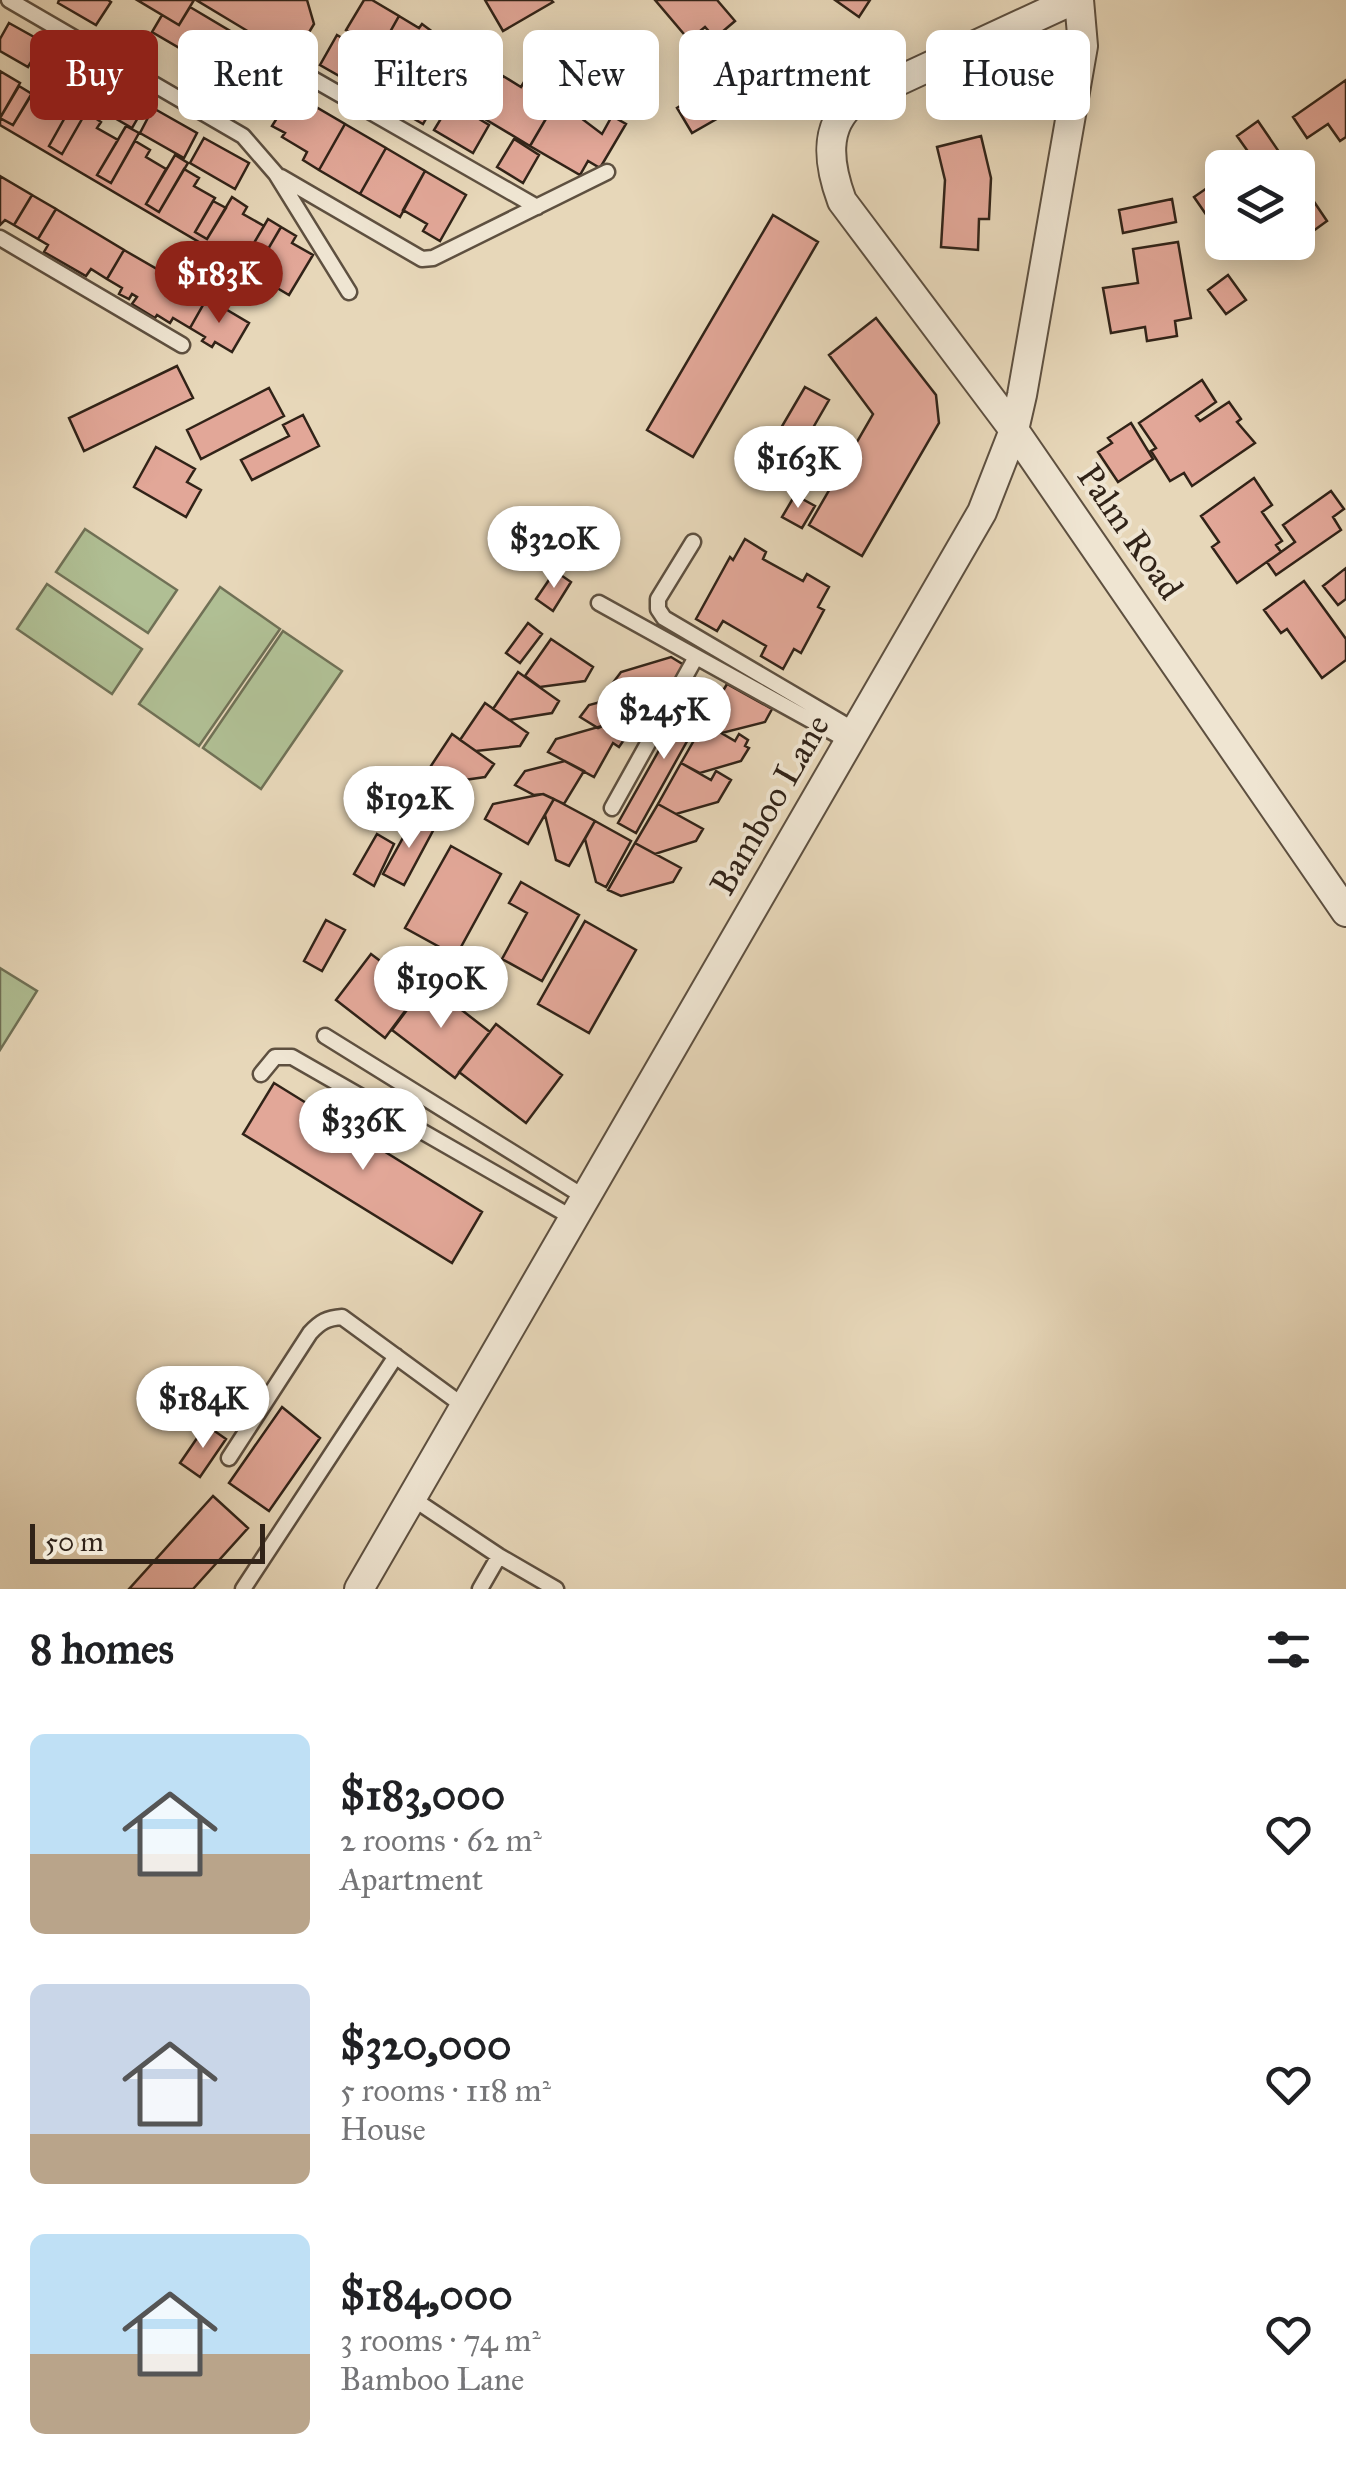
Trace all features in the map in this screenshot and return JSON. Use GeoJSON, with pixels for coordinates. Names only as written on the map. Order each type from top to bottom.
{"type":"FeatureCollection","features":[{"type":"Feature","properties":{"kind":"street","name":"Palm Road"},"geometry":{"type":"LineString","coordinates":[[1076,0],[855,101],[841,112],[833,126],[833,176],[842,201],[1014,430],[1346,912]]}},
{"type":"Feature","properties":{"kind":"street","name":"Bamboo Lane"},"geometry":{"type":"LineString","coordinates":[[359,1589],[982,512],[1014,430],[1083,46],[1076,0]]}},
{"type":"Feature","properties":{"kind":"lane"},"geometry":{"type":"LineString","coordinates":[[8,0],[243,136],[276,174],[349,292]]}},
{"type":"Feature","properties":{"kind":"lane"},"geometry":{"type":"LineString","coordinates":[[318,82],[537,207]]}},
{"type":"Feature","properties":{"kind":"lane"},"geometry":{"type":"LineString","coordinates":[[276,174],[422,260],[608,172]]}},
{"type":"Feature","properties":{"kind":"lane"},"geometry":{"type":"LineString","coordinates":[[0,238],[182,345]]}},
{"type":"Feature","properties":{"kind":"lane"},"geometry":{"type":"LineString","coordinates":[[693,542],[658,598],[658,609],[664,618],[853,737]]}},
{"type":"Feature","properties":{"kind":"lane"},"geometry":{"type":"LineString","coordinates":[[599,603],[853,737]]}},
{"type":"Feature","properties":{"kind":"lane"},"geometry":{"type":"LineString","coordinates":[[612,808],[696,657]]}},
{"type":"Feature","properties":{"kind":"lane"},"geometry":{"type":"LineString","coordinates":[[325,1036],[579,1208]]}},
{"type":"Feature","properties":{"kind":"lane"},"geometry":{"type":"LineString","coordinates":[[261,1074],[275,1056],[292,1057],[579,1208]]}},
{"type":"Feature","properties":{"kind":"lane"},"geometry":{"type":"LineString","coordinates":[[229,1458],[319,1323],[342,1317],[466,1408]]}},
{"type":"Feature","properties":{"kind":"lane"},"geometry":{"type":"LineString","coordinates":[[243,1589],[396,1356]]}},
{"type":"Feature","properties":{"kind":"lane"},"geometry":{"type":"LineString","coordinates":[[412,1498],[556,1589]]}},
{"type":"Feature","properties":{"kind":"lane"},"geometry":{"type":"LineString","coordinates":[[480,1589],[499,1556]]}},
{"type":"Feature","properties":{"kind":"green space"},"geometry":{"type":"Polygon","coordinates":[[[85,529],[177,590],[148,633],[56,572],[85,529]]]}},
{"type":"Feature","properties":{"kind":"green space"},"geometry":{"type":"Polygon","coordinates":[[[47,584],[142,649],[112,694],[17,629],[47,584]]]}},
{"type":"Feature","properties":{"kind":"green space"},"geometry":{"type":"Polygon","coordinates":[[[220,587],[280,629],[199,746],[139,704],[220,587]]]}},
{"type":"Feature","properties":{"kind":"green space"},"geometry":{"type":"Polygon","coordinates":[[[283,631],[342,671],[261,789],[203,748],[283,631]]]}},
{"type":"Feature","properties":{"kind":"green space"},"geometry":{"type":"Polygon","coordinates":[[[0,968],[37,991],[0,1050],[0,968]]]}},
{"type":"Feature","properties":{"kind":"building"},"geometry":{"type":"Polygon","coordinates":[[[137,0],[194,0],[179,25],[137,0]]]}},
{"type":"Feature","properties":{"kind":"building"},"geometry":{"type":"Polygon","coordinates":[[[196,0],[307,0],[314,24],[310,30],[246,30],[196,0]]]}},
{"type":"Feature","properties":{"kind":"building"},"geometry":{"type":"Polygon","coordinates":[[[364,0],[372,0],[399,16],[391,30],[346,30],[364,0]]]}},
{"type":"Feature","properties":{"kind":"building"},"geometry":{"type":"Polygon","coordinates":[[[485,0],[553,2],[503,31],[485,0]]]}},
{"type":"Feature","properties":{"kind":"building"},"geometry":{"type":"Polygon","coordinates":[[[655,0],[717,0],[735,21],[724,30],[680,30],[655,0]]]}},
{"type":"Feature","properties":{"kind":"building"},"geometry":{"type":"Polygon","coordinates":[[[835,0],[870,0],[859,17],[835,0]]]}},
{"type":"Feature","properties":{"kind":"building"},"geometry":{"type":"Polygon","coordinates":[[[111,2],[96,25],[58,3],[111,2]]]}},
{"type":"Feature","properties":{"kind":"building"},"geometry":{"type":"Polygon","coordinates":[[[190,7],[229,30],[178,30],[178,47],[153,30],[162,15],[179,25],[190,7]]]}},
{"type":"Feature","properties":{"kind":"building"},"geometry":{"type":"Polygon","coordinates":[[[399,16],[430,30],[391,30],[399,16]]]}},
{"type":"Feature","properties":{"kind":"building"},"geometry":{"type":"Polygon","coordinates":[[[9,23],[30,35],[28,67],[0,51],[0,39],[9,23]]]}},
{"type":"Feature","properties":{"kind":"building"},"geometry":{"type":"Polygon","coordinates":[[[337,35],[338,36],[338,75],[320,65],[337,35]]]}},
{"type":"Feature","properties":{"kind":"building"},"geometry":{"type":"Polygon","coordinates":[[[0,71],[20,83],[0,118],[0,71]]]}},
{"type":"Feature","properties":{"kind":"building"},"geometry":{"type":"Polygon","coordinates":[[[503,76],[521,87],[523,84],[523,120],[545,120],[530,146],[487,120],[503,120],[503,76]]]}},
{"type":"Feature","properties":{"kind":"building"},"geometry":{"type":"Polygon","coordinates":[[[1346,80],[1346,137],[1340,141],[1328,124],[1307,138],[1293,117],[1346,80]]]}},
{"type":"Feature","properties":{"kind":"building"},"geometry":{"type":"Polygon","coordinates":[[[19,86],[30,93],[13,125],[0,118],[19,86]]]}},
{"type":"Feature","properties":{"kind":"building"},"geometry":{"type":"Polygon","coordinates":[[[30,96],[30,120],[64,120],[49,146],[62,154],[81,120],[98,120],[101,122],[97,128],[118,140],[97,175],[111,183],[135,141],[150,150],[146,157],[166,169],[146,204],[159,212],[184,169],[199,178],[194,186],[215,198],[195,232],[207,239],[232,197],[247,207],[243,214],[264,226],[244,260],[257,268],[281,227],[296,236],[292,243],[313,255],[289,295],[0,125],[0,118],[13,125],[30,96]]]}},
{"type":"Feature","properties":{"kind":"building"},"geometry":{"type":"Polygon","coordinates":[[[318,108],[345,124],[319,170],[303,160],[307,152],[272,126],[276,120],[318,120],[318,108]]]}},
{"type":"Feature","properties":{"kind":"building"},"geometry":{"type":"Polygon","coordinates":[[[158,111],[197,133],[184,158],[140,133],[147,120],[158,120],[158,111]]]}},
{"type":"Feature","properties":{"kind":"building"},"geometry":{"type":"Polygon","coordinates":[[[64,120],[81,120],[62,154],[49,146],[64,120]]]}},
{"type":"Feature","properties":{"kind":"building"},"geometry":{"type":"Polygon","coordinates":[[[118,120],[137,120],[132,128],[118,120]]]}},
{"type":"Feature","properties":{"kind":"building"},"geometry":{"type":"Polygon","coordinates":[[[440,120],[481,120],[489,125],[473,153],[434,130],[440,120]]]}},
{"type":"Feature","properties":{"kind":"building"},"geometry":{"type":"Polygon","coordinates":[[[545,120],[584,120],[602,134],[610,120],[626,124],[600,168],[588,161],[580,175],[530,146],[545,120]]]}},
{"type":"Feature","properties":{"kind":"building"},"geometry":{"type":"Polygon","coordinates":[[[684,120],[715,120],[692,133],[684,120]]]}},
{"type":"Feature","properties":{"kind":"building"},"geometry":{"type":"Polygon","coordinates":[[[1258,121],[1278,150],[1247,150],[1237,136],[1258,121]]]}},
{"type":"Feature","properties":{"kind":"building"},"geometry":{"type":"Polygon","coordinates":[[[345,124],[386,148],[360,194],[319,170],[345,124]]]}},
{"type":"Feature","properties":{"kind":"building"},"geometry":{"type":"Polygon","coordinates":[[[126,126],[139,133],[111,183],[97,175],[126,126]]]}},
{"type":"Feature","properties":{"kind":"building"},"geometry":{"type":"Polygon","coordinates":[[[981,136],[991,178],[989,219],[979,219],[978,250],[941,247],[945,180],[937,147],[981,136]]]}},
{"type":"Feature","properties":{"kind":"building"},"geometry":{"type":"Polygon","coordinates":[[[204,138],[249,163],[235,189],[190,163],[204,138]]]}},
{"type":"Feature","properties":{"kind":"building"},"geometry":{"type":"Polygon","coordinates":[[[514,139],[539,155],[523,183],[497,167],[514,139]]]}},
{"type":"Feature","properties":{"kind":"building"},"geometry":{"type":"Polygon","coordinates":[[[386,148],[425,171],[400,217],[360,194],[386,148]]]}},
{"type":"Feature","properties":{"kind":"building"},"geometry":{"type":"Polygon","coordinates":[[[175,155],[188,163],[159,212],[146,204],[175,155]]]}},
{"type":"Feature","properties":{"kind":"building"},"geometry":{"type":"Polygon","coordinates":[[[425,171],[466,195],[440,241],[423,231],[427,224],[403,210],[425,171]]]}},
{"type":"Feature","properties":{"kind":"building"},"geometry":{"type":"Polygon","coordinates":[[[0,176],[32,195],[14,225],[5,220],[0,225],[0,176]]]}},
{"type":"Feature","properties":{"kind":"building"},"geometry":{"type":"Polygon","coordinates":[[[1205,189],[1205,213],[1194,197],[1205,189]]]}},
{"type":"Feature","properties":{"kind":"building"},"geometry":{"type":"Polygon","coordinates":[[[32,195],[56,209],[38,239],[14,225],[32,195]]]}},
{"type":"Feature","properties":{"kind":"building"},"geometry":{"type":"Polygon","coordinates":[[[1172,199],[1176,222],[1123,233],[1119,210],[1172,199]]]}},
{"type":"Feature","properties":{"kind":"building"},"geometry":{"type":"Polygon","coordinates":[[[213,201],[226,208],[207,239],[195,232],[213,201]]]}},
{"type":"Feature","properties":{"kind":"building"},"geometry":{"type":"Polygon","coordinates":[[[1315,203],[1327,221],[1315,230],[1315,203]]]}},
{"type":"Feature","properties":{"kind":"building"},"geometry":{"type":"Polygon","coordinates":[[[56,209],[124,250],[107,279],[91,269],[86,276],[44,252],[48,245],[38,239],[56,209]]]}},
{"type":"Feature","properties":{"kind":"building"},"geometry":{"type":"Polygon","coordinates":[[[773,215],[818,242],[693,457],[647,430],[773,215]]]}},
{"type":"Feature","properties":{"kind":"building"},"geometry":{"type":"Polygon","coordinates":[[[268,219],[281,227],[257,268],[244,260],[268,219]]]}},
{"type":"Feature","properties":{"kind":"building"},"geometry":{"type":"Polygon","coordinates":[[[1178,242],[1191,318],[1175,321],[1177,336],[1147,341],[1145,327],[1111,333],[1103,288],[1138,283],[1133,249],[1178,242]]]}},
{"type":"Feature","properties":{"kind":"building"},"geometry":{"type":"Polygon","coordinates":[[[124,250],[207,298],[190,328],[173,318],[170,323],[157,315],[155,318],[132,304],[137,297],[132,294],[129,299],[119,294],[122,288],[107,279],[124,250]]]}},
{"type":"Feature","properties":{"kind":"building"},"geometry":{"type":"Polygon","coordinates":[[[1228,275],[1246,300],[1226,314],[1208,290],[1228,275]]]}},
{"type":"Feature","properties":{"kind":"building"},"geometry":{"type":"Polygon","coordinates":[[[207,298],[249,323],[232,352],[215,342],[212,347],[190,328],[207,298]]]}},
{"type":"Feature","properties":{"kind":"building"},"geometry":{"type":"Polygon","coordinates":[[[876,318],[936,395],[939,423],[862,556],[809,525],[873,414],[829,355],[876,318]]]}},
{"type":"Feature","properties":{"kind":"building"},"geometry":{"type":"Polygon","coordinates":[[[177,366],[193,398],[84,451],[69,418],[177,366]]]}},
{"type":"Feature","properties":{"kind":"building"},"geometry":{"type":"Polygon","coordinates":[[[1202,380],[1216,402],[1196,416],[1200,421],[1229,402],[1241,419],[1237,422],[1255,443],[1192,486],[1184,473],[1170,481],[1151,451],[1156,448],[1139,423],[1202,380]]]}},
{"type":"Feature","properties":{"kind":"building"},"geometry":{"type":"Polygon","coordinates":[[[805,387],[829,400],[795,459],[771,445],[805,387]]]}},
{"type":"Feature","properties":{"kind":"building"},"geometry":{"type":"Polygon","coordinates":[[[269,388],[284,416],[201,459],[187,430],[269,388]]]}},
{"type":"Feature","properties":{"kind":"building"},"geometry":{"type":"Polygon","coordinates":[[[303,415],[319,446],[252,480],[241,460],[289,436],[283,425],[303,415]]]}},
{"type":"Feature","properties":{"kind":"building"},"geometry":{"type":"Polygon","coordinates":[[[1131,423],[1153,459],[1118,482],[1098,452],[1112,443],[1108,438],[1131,423]]]}},
{"type":"Feature","properties":{"kind":"building"},"geometry":{"type":"Polygon","coordinates":[[[156,447],[195,469],[187,482],[201,490],[186,517],[134,487],[156,447]]]}},
{"type":"Feature","properties":{"kind":"building"},"geometry":{"type":"Polygon","coordinates":[[[1254,478],[1272,505],[1262,512],[1282,541],[1276,545],[1281,552],[1237,583],[1212,547],[1219,542],[1201,516],[1254,478]]]}},
{"type":"Feature","properties":{"kind":"building"},"geometry":{"type":"Polygon","coordinates":[[[1331,491],[1344,509],[1333,517],[1341,530],[1276,575],[1267,562],[1295,542],[1283,525],[1331,491]]]}},
{"type":"Feature","properties":{"kind":"building"},"geometry":{"type":"Polygon","coordinates":[[[795,495],[815,506],[802,528],[782,517],[795,495]]]}},
{"type":"Feature","properties":{"kind":"building"},"geometry":{"type":"Polygon","coordinates":[[[745,539],[766,552],[763,559],[803,581],[807,574],[829,587],[818,607],[824,610],[801,653],[794,649],[783,669],[761,656],[766,646],[723,621],[717,631],[696,619],[730,557],[733,560],[745,539]]]}},
{"type":"Feature","properties":{"kind":"building"},"geometry":{"type":"Polygon","coordinates":[[[1346,568],[1346,599],[1338,605],[1323,586],[1346,568]]]}},
{"type":"Feature","properties":{"kind":"building"},"geometry":{"type":"Polygon","coordinates":[[[555,571],[571,582],[553,611],[536,599],[555,571]]]}},
{"type":"Feature","properties":{"kind":"building"},"geometry":{"type":"Polygon","coordinates":[[[1304,581],[1346,639],[1346,660],[1322,678],[1287,629],[1281,633],[1264,610],[1304,581]]]}},
{"type":"Feature","properties":{"kind":"building"},"geometry":{"type":"Polygon","coordinates":[[[528,623],[542,634],[520,663],[506,653],[528,623]]]}},
{"type":"Feature","properties":{"kind":"building"},"geometry":{"type":"Polygon","coordinates":[[[551,639],[593,667],[585,681],[540,687],[525,676],[551,639]]]}},
{"type":"Feature","properties":{"kind":"building"},"geometry":{"type":"Polygon","coordinates":[[[671,657],[684,665],[659,709],[612,684],[621,672],[671,657]]]}},
{"type":"Feature","properties":{"kind":"building"},"geometry":{"type":"Polygon","coordinates":[[[518,672],[559,701],[552,713],[509,720],[493,709],[518,672]]]}},
{"type":"Feature","properties":{"kind":"building"},"geometry":{"type":"Polygon","coordinates":[[[727,684],[772,709],[765,722],[722,733],[704,723],[727,684]]]}},
{"type":"Feature","properties":{"kind":"building"},"geometry":{"type":"Polygon","coordinates":[[[693,690],[710,700],[636,833],[618,823],[693,690]]]}},
{"type":"Feature","properties":{"kind":"building"},"geometry":{"type":"Polygon","coordinates":[[[630,694],[649,704],[628,739],[605,725],[598,728],[580,717],[589,705],[630,694]]]}},
{"type":"Feature","properties":{"kind":"building"},"geometry":{"type":"Polygon","coordinates":[[[485,703],[528,733],[520,746],[476,751],[460,740],[485,703]]]}},
{"type":"Feature","properties":{"kind":"building"},"geometry":{"type":"Polygon","coordinates":[[[704,723],[735,741],[739,734],[748,740],[745,746],[749,748],[741,761],[700,773],[681,763],[704,723]]]}},
{"type":"Feature","properties":{"kind":"building"},"geometry":{"type":"Polygon","coordinates":[[[605,725],[626,737],[619,747],[613,743],[594,777],[548,752],[556,739],[605,725]]]}},
{"type":"Feature","properties":{"kind":"building"},"geometry":{"type":"Polygon","coordinates":[[[452,734],[494,764],[485,777],[430,785],[423,778],[452,734]]]}},
{"type":"Feature","properties":{"kind":"building"},"geometry":{"type":"Polygon","coordinates":[[[565,761],[584,771],[564,804],[515,785],[525,771],[565,761]]]}},
{"type":"Feature","properties":{"kind":"building"},"geometry":{"type":"Polygon","coordinates":[[[681,763],[711,780],[716,771],[731,780],[718,802],[676,814],[658,804],[681,763]]]}},
{"type":"Feature","properties":{"kind":"building"},"geometry":{"type":"Polygon","coordinates":[[[543,794],[554,799],[528,844],[485,819],[493,804],[543,794]]]}},
{"type":"Feature","properties":{"kind":"building"},"geometry":{"type":"Polygon","coordinates":[[[554,799],[595,821],[569,866],[556,860],[545,815],[554,799]]]}},
{"type":"Feature","properties":{"kind":"building"},"geometry":{"type":"Polygon","coordinates":[[[658,804],[703,829],[696,841],[655,854],[635,843],[658,804]]]}},
{"type":"Feature","properties":{"kind":"building"},"geometry":{"type":"Polygon","coordinates":[[[415,816],[435,827],[404,885],[383,874],[415,816]]]}},
{"type":"Feature","properties":{"kind":"building"},"geometry":{"type":"Polygon","coordinates":[[[595,821],[631,841],[606,887],[596,882],[585,839],[595,821]]]}},
{"type":"Feature","properties":{"kind":"building"},"geometry":{"type":"Polygon","coordinates":[[[377,834],[394,844],[374,886],[354,874],[377,834]]]}},
{"type":"Feature","properties":{"kind":"building"},"geometry":{"type":"Polygon","coordinates":[[[635,843],[681,868],[673,882],[621,896],[608,890],[635,843]]]}},
{"type":"Feature","properties":{"kind":"building"},"geometry":{"type":"Polygon","coordinates":[[[451,846],[501,874],[456,956],[405,928],[451,846]]]}},
{"type":"Feature","properties":{"kind":"building"},"geometry":{"type":"Polygon","coordinates":[[[521,882],[579,915],[542,981],[502,959],[527,913],[509,903],[521,882]]]}},
{"type":"Feature","properties":{"kind":"building"},"geometry":{"type":"Polygon","coordinates":[[[326,920],[345,930],[322,971],[304,961],[326,920]]]}},
{"type":"Feature","properties":{"kind":"building"},"geometry":{"type":"Polygon","coordinates":[[[585,921],[636,950],[589,1033],[538,1004],[585,921]]]}},
{"type":"Feature","properties":{"kind":"building"},"geometry":{"type":"Polygon","coordinates":[[[371,954],[420,991],[385,1038],[336,1000],[371,954]]]}},
{"type":"Feature","properties":{"kind":"building"},"geometry":{"type":"Polygon","coordinates":[[[427,983],[490,1032],[455,1078],[392,1030],[427,983]]]}},
{"type":"Feature","properties":{"kind":"building"},"geometry":{"type":"Polygon","coordinates":[[[496,1024],[562,1075],[526,1123],[459,1072],[496,1024]]]}},
{"type":"Feature","properties":{"kind":"building"},"geometry":{"type":"Polygon","coordinates":[[[274,1083],[482,1212],[452,1263],[243,1134],[274,1083]]]}},
{"type":"Feature","properties":{"kind":"building"},"geometry":{"type":"Polygon","coordinates":[[[282,1407],[320,1438],[269,1511],[229,1483],[282,1407]]]}},
{"type":"Feature","properties":{"kind":"building"},"geometry":{"type":"Polygon","coordinates":[[[206,1425],[226,1439],[200,1477],[180,1463],[206,1425]]]}},
{"type":"Feature","properties":{"kind":"building"},"geometry":{"type":"Polygon","coordinates":[[[213,1496],[248,1528],[193,1589],[129,1589],[213,1496]]]}}]}
